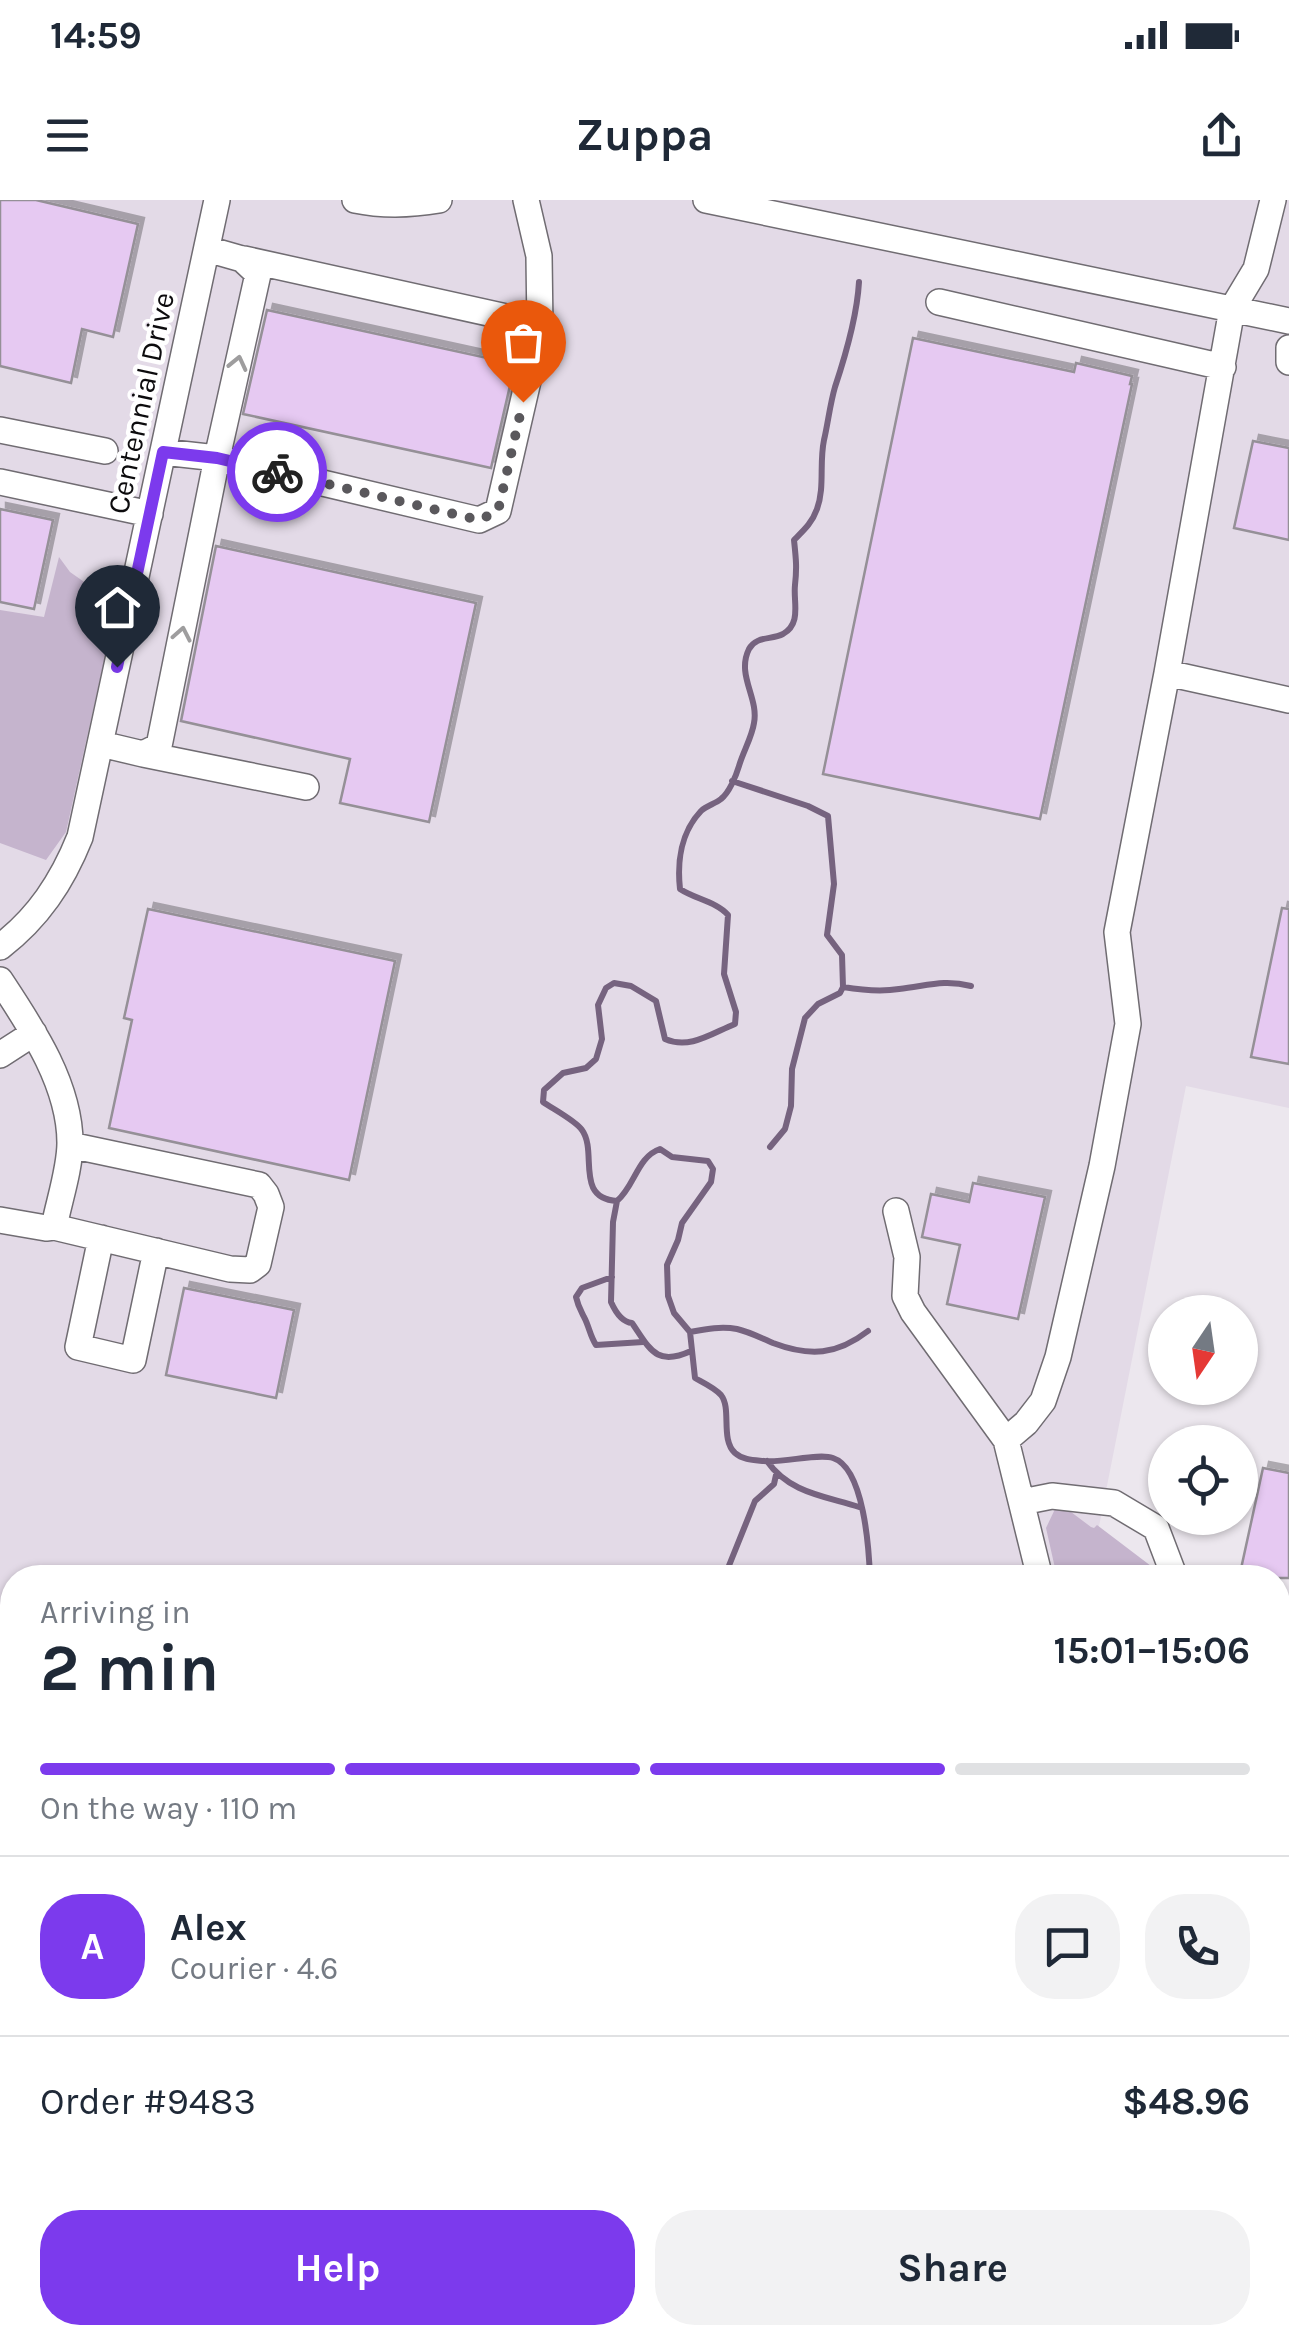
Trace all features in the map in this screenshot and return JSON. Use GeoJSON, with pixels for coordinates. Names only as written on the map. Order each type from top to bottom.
{"type":"FeatureCollection","features":[{"type":"Feature","properties":{"kind":"street","name":"Centennial Drive"},"geometry":{"type":"LineString","coordinates":[[0,948],[20,932],[62,878],[82,827],[218,200]]}},
{"type":"Feature","properties":{"kind":"street"},"geometry":{"type":"LineString","coordinates":[[355,200],[410,205],[439,200]]}},
{"type":"Feature","properties":{"kind":"street"},"geometry":{"type":"LineString","coordinates":[[163,452],[217,458],[479,520],[498,511],[540,329],[539,256],[526,200]]}},
{"type":"Feature","properties":{"kind":"street"},"geometry":{"type":"LineString","coordinates":[[706,200],[768,206],[1289,321]]}},
{"type":"Feature","properties":{"kind":"street"},"geometry":{"type":"LineString","coordinates":[[1006,1440],[1043,1402],[1058,1357],[1102,1166],[1128,1024],[1117,932],[1232,309],[1256,269],[1273,200]]}},
{"type":"Feature","properties":{"kind":"street"},"geometry":{"type":"LineString","coordinates":[[207,249],[520,320],[540,329]]}},
{"type":"Feature","properties":{"kind":"street"},"geometry":{"type":"LineString","coordinates":[[143,754],[159,746],[258,274],[242,258]]}},
{"type":"Feature","properties":{"kind":"street"},"geometry":{"type":"LineString","coordinates":[[939,302],[1223,367]]}},
{"type":"Feature","properties":{"kind":"street"},"geometry":{"type":"LineString","coordinates":[[1289,348],[1289,362]]}},
{"type":"Feature","properties":{"kind":"street"},"geometry":{"type":"LineString","coordinates":[[0,430],[105,451]]}},
{"type":"Feature","properties":{"kind":"street"},"geometry":{"type":"LineString","coordinates":[[0,482],[150,514]]}},
{"type":"Feature","properties":{"kind":"street"},"geometry":{"type":"LineString","coordinates":[[1167,673],[1289,700]]}},
{"type":"Feature","properties":{"kind":"street"},"geometry":{"type":"LineString","coordinates":[[101,744],[306,786]]}},
{"type":"Feature","properties":{"kind":"street"},"geometry":{"type":"LineString","coordinates":[[0,980],[44,1046],[68,1114],[70,1145],[54,1227]]}},
{"type":"Feature","properties":{"kind":"street"},"geometry":{"type":"LineString","coordinates":[[0,1055],[34,1032]]}},
{"type":"Feature","properties":{"kind":"street"},"geometry":{"type":"LineString","coordinates":[[0,1220],[54,1227],[230,1269],[250,1270],[258,1264],[270,1207],[259,1185],[70,1145]]}},
{"type":"Feature","properties":{"kind":"street"},"geometry":{"type":"LineString","coordinates":[[896,1211],[907,1257],[905,1296],[1006,1440],[1037,1565]]}},
{"type":"Feature","properties":{"kind":"street"},"geometry":{"type":"LineString","coordinates":[[101,1238],[78,1347],[133,1360],[156,1252]]}},
{"type":"Feature","properties":{"kind":"street"},"geometry":{"type":"LineString","coordinates":[[1022,1502],[1052,1496],[1114,1504],[1156,1528],[1170,1565]]}},
{"type":"Feature","properties":{"kind":"shaded area"},"geometry":{"type":"Polygon","coordinates":[[[0,200],[1289,200],[1289,1108],[1186,1086],[1091,1565],[0,1565],[0,200]]]}},
{"type":"Feature","properties":{"kind":"shaded area"},"geometry":{"type":"Polygon","coordinates":[[[59,557],[70,572],[97,591],[109,638],[66,832],[46,860],[0,843],[0,610],[44,617],[59,557]]]}},
{"type":"Feature","properties":{"kind":"shaded area"},"geometry":{"type":"Polygon","coordinates":[[[1055,1509],[1070,1509],[1150,1565],[1054,1565],[1046,1528],[1055,1509]]]}},
{"type":"Feature","properties":{"kind":"building"},"geometry":{"type":"Polygon","coordinates":[[[0,200],[36,200],[138,224],[113,337],[82,329],[71,383],[0,366],[0,200]]]}},
{"type":"Feature","properties":{"kind":"building"},"geometry":{"type":"Polygon","coordinates":[[[267,310],[515,364],[491,468],[243,414],[267,310]]]}},
{"type":"Feature","properties":{"kind":"building"},"geometry":{"type":"Polygon","coordinates":[[[913,338],[1074,372],[1076,363],[1132,376],[1040,819],[823,774],[913,338]]]}},
{"type":"Feature","properties":{"kind":"building"},"geometry":{"type":"Polygon","coordinates":[[[1253,441],[1289,448],[1289,540],[1234,528],[1253,441]]]}},
{"type":"Feature","properties":{"kind":"building"},"geometry":{"type":"Polygon","coordinates":[[[0,509],[53,520],[34,609],[0,602],[0,509]]]}},
{"type":"Feature","properties":{"kind":"building"},"geometry":{"type":"Polygon","coordinates":[[[216,546],[476,603],[429,822],[340,803],[350,759],[181,721],[216,546]]]}},
{"type":"Feature","properties":{"kind":"building"},"geometry":{"type":"Polygon","coordinates":[[[1282,908],[1289,909],[1289,1064],[1251,1057],[1282,908]]]}},
{"type":"Feature","properties":{"kind":"building"},"geometry":{"type":"Polygon","coordinates":[[[148,909],[395,961],[349,1180],[109,1128],[132,1020],[124,1018],[148,909]]]}},
{"type":"Feature","properties":{"kind":"building"},"geometry":{"type":"Polygon","coordinates":[[[973,1183],[1045,1197],[1018,1319],[947,1304],[960,1245],[922,1237],[931,1194],[969,1202],[973,1183]]]}},
{"type":"Feature","properties":{"kind":"building"},"geometry":{"type":"Polygon","coordinates":[[[184,1288],[294,1310],[276,1398],[166,1375],[184,1288]]]}},
{"type":"Feature","properties":{"kind":"building"},"geometry":{"type":"Polygon","coordinates":[[[1263,1468],[1289,1473],[1289,1565],[1242,1565],[1248,1535],[1258,1535],[1258,1491],[1263,1468]]]}},
{"type":"Feature","properties":{"kind":"waterway"},"geometry":{"type":"LineString","coordinates":[[859,282],[824,440],[819,501],[810,522],[794,540],[795,618],[783,634],[760,640],[749,649],[745,668],[755,714],[751,734],[729,789],[694,819],[680,858],[680,889],[728,915],[724,974],[736,1012],[735,1024],[683,1043],[665,1039],[656,1001],[631,986],[614,983],[606,988],[598,1005],[602,1039],[596,1059],[586,1068],[563,1073],[544,1090],[543,1102],[582,1130],[591,1183],[604,1198],[617,1201],[646,1158],[660,1149],[672,1157],[708,1161],[713,1169],[711,1182],[682,1223],[667,1265],[668,1296],[674,1313],[690,1332],[695,1378],[721,1395],[728,1440],[738,1455],[772,1461],[827,1457],[843,1465],[852,1477],[863,1511],[869,1565]]}},
{"type":"Feature","properties":{"kind":"waterway"},"geometry":{"type":"LineString","coordinates":[[732,781],[828,816],[834,884],[827,935],[842,955],[843,987],[805,1018],[792,1069],[791,1106],[785,1129],[770,1147]]}},
{"type":"Feature","properties":{"kind":"waterway"},"geometry":{"type":"LineString","coordinates":[[843,987],[892,990],[943,983],[971,986]]}},
{"type":"Feature","properties":{"kind":"waterway"},"geometry":{"type":"LineString","coordinates":[[617,1201],[611,1302],[655,1353],[670,1357],[691,1351]]}},
{"type":"Feature","properties":{"kind":"waterway"},"geometry":{"type":"LineString","coordinates":[[612,1277],[582,1288],[576,1297],[592,1338],[596,1345],[643,1342]]}},
{"type":"Feature","properties":{"kind":"waterway"},"geometry":{"type":"LineString","coordinates":[[690,1332],[737,1329],[811,1352],[845,1345],[868,1331]]}},
{"type":"Feature","properties":{"kind":"waterway"},"geometry":{"type":"LineString","coordinates":[[767,1461],[797,1487],[859,1507]]}},
{"type":"Feature","properties":{"kind":"waterway"},"geometry":{"type":"LineString","coordinates":[[729,1565],[755,1501],[774,1484],[776,1475]]}},
{"type":"Feature","properties":{"kind":"way so far"},"geometry":{"type":"LineString","coordinates":[[277,472],[479,520],[498,511],[523,402]]}},
{"type":"Feature","properties":{"kind":"route"},"geometry":{"type":"LineString","coordinates":[[117,667],[163,452],[217,458],[277,472]]}}]}
